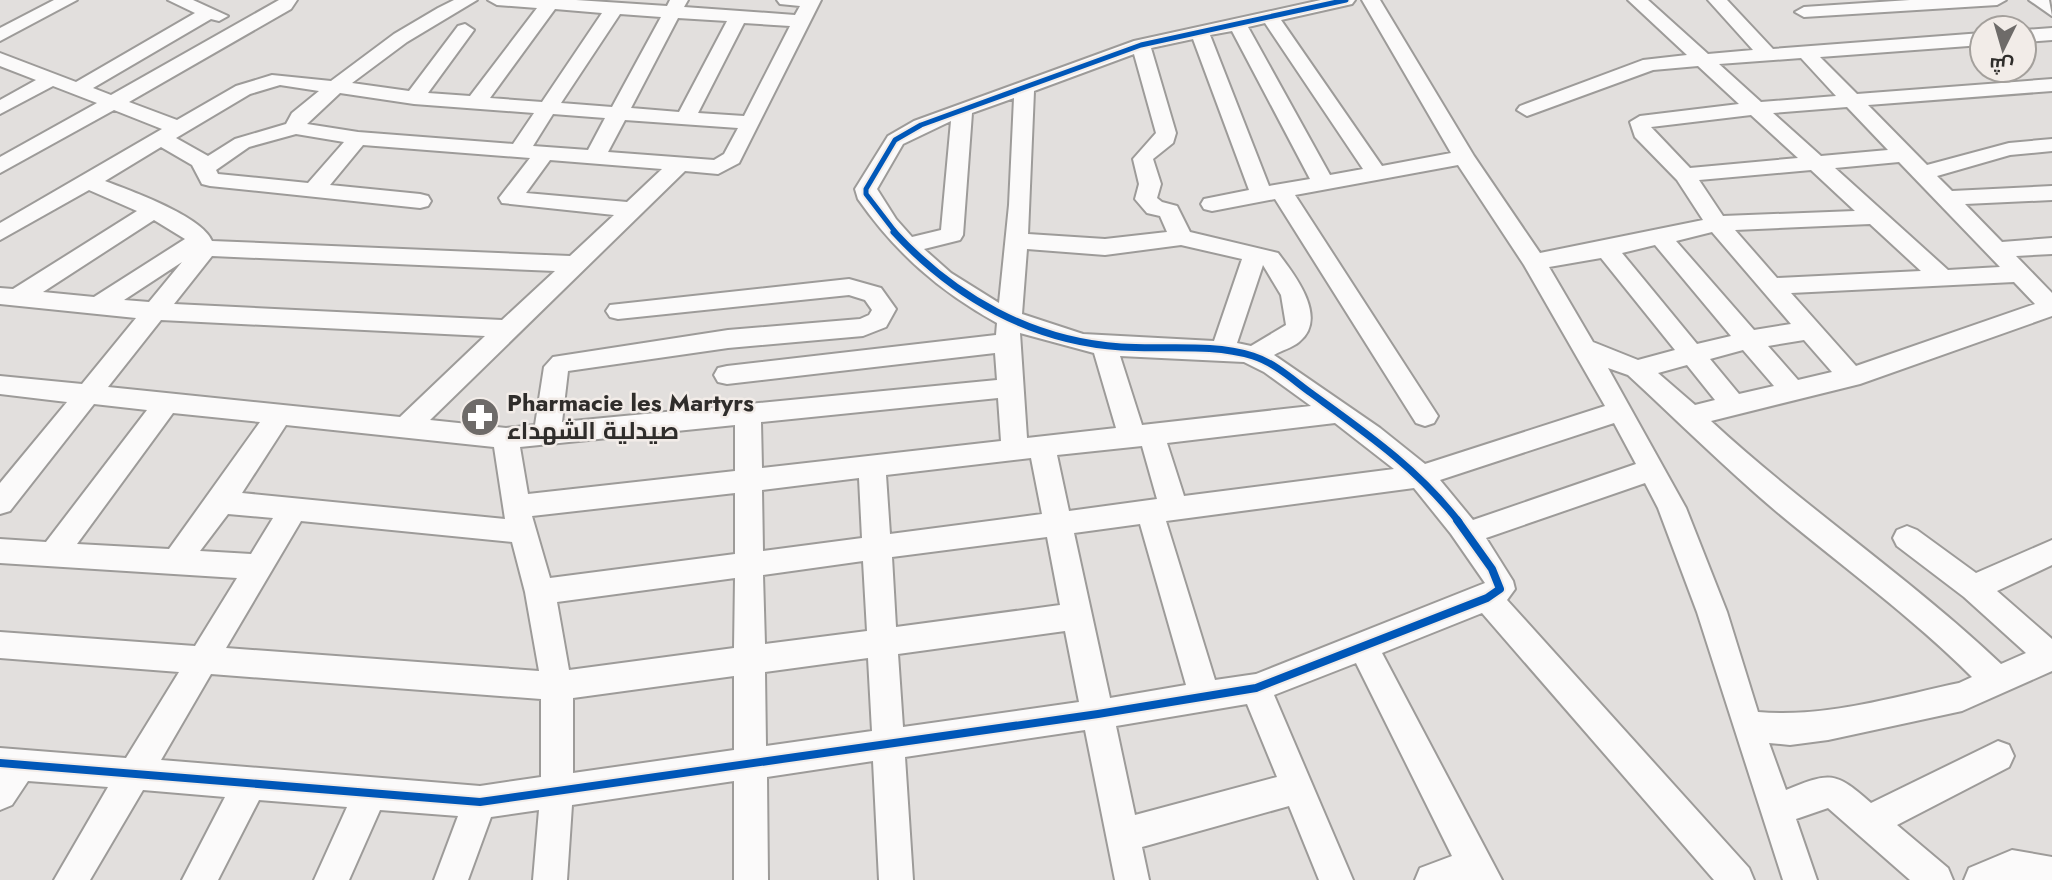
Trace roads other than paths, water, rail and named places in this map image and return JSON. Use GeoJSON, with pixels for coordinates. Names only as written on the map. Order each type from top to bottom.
{"type":"FeatureCollection","features":[{"type":"Feature","properties":{"kind":"street"},"geometry":{"type":"LineString","coordinates":[[0,35],[68,0]]}},
{"type":"Feature","properties":{"kind":"street"},"geometry":{"type":"LineString","coordinates":[[177,0],[247,27]]}},
{"type":"Feature","properties":{"kind":"street"},"geometry":{"type":"LineString","coordinates":[[0,166],[247,27],[285,5],[288,0]]}},
{"type":"Feature","properties":{"kind":"street"},"geometry":{"type":"LineString","coordinates":[[295,128],[299,117],[333,88],[422,22],[468,0]]}},
{"type":"Feature","properties":{"kind":"street"},"geometry":{"type":"LineString","coordinates":[[497,0],[614,9],[676,6],[738,17],[801,21]]}},
{"type":"Feature","properties":{"kind":"street"},"geometry":{"type":"LineString","coordinates":[[206,167],[242,143],[295,128],[358,138],[678,166],[718,167],[732,158],[811,1],[786,0]]}},
{"type":"Feature","properties":{"kind":"street"},"geometry":{"type":"LineString","coordinates":[[1009,331],[906,246],[871,202],[866,188],[895,140],[921,125],[1141,44],[1346,0]]}},
{"type":"Feature","properties":{"kind":"street"},"geometry":{"type":"LineString","coordinates":[[1371,0],[1464,157],[1534,262],[1653,469],[1672,508],[1712,612],[1747,726],[1800,880]]}},
{"type":"Feature","properties":{"kind":"street"},"geometry":{"type":"LineString","coordinates":[[1637,0],[1944,279]]}},
{"type":"Feature","properties":{"kind":"street"},"geometry":{"type":"LineString","coordinates":[[1717,0],[1768,55]]}},
{"type":"Feature","properties":{"kind":"street"},"geometry":{"type":"LineString","coordinates":[[1804,12],[1997,0]]}},
{"type":"Feature","properties":{"kind":"street"},"geometry":{"type":"LineString","coordinates":[[2038,0],[2052,11]]}},
{"type":"Feature","properties":{"kind":"street"},"geometry":{"type":"LineString","coordinates":[[477,101],[549,5]]}},
{"type":"Feature","properties":{"kind":"street"},"geometry":{"type":"LineString","coordinates":[[594,158],[676,6]]}},
{"type":"Feature","properties":{"kind":"street"},"geometry":{"type":"LineString","coordinates":[[518,152],[614,9]]}},
{"type":"Feature","properties":{"kind":"street"},"geometry":{"type":"LineString","coordinates":[[78,89],[209,13]]}},
{"type":"Feature","properties":{"kind":"street"},"geometry":{"type":"LineString","coordinates":[[1269,16],[1377,174]]}},
{"type":"Feature","properties":{"kind":"street"},"geometry":{"type":"LineString","coordinates":[[685,119],[738,17]]}},
{"type":"Feature","properties":{"kind":"street"},"geometry":{"type":"LineString","coordinates":[[1237,23],[1323,183]]}},
{"type":"Feature","properties":{"kind":"street"},"geometry":{"type":"LineString","coordinates":[[414,98],[465,30]]}},
{"type":"Feature","properties":{"kind":"street"},"geometry":{"type":"LineString","coordinates":[[1199,31],[1271,193],[1335,280],[1425,416]]}},
{"type":"Feature","properties":{"kind":"street"},"geometry":{"type":"LineString","coordinates":[[1527,110],[1650,64],[1968,40]]}},
{"type":"Feature","properties":{"kind":"street"},"geometry":{"type":"LineString","coordinates":[[1141,44],[1166,133],[1166,139],[1149,150],[1143,159],[1150,184],[1146,199],[1155,208],[1169,211],[1181,238]]}},
{"type":"Feature","properties":{"kind":"street"},"geometry":{"type":"LineString","coordinates":[[1690,416],[1852,377],[2052,307],[1805,52]]}},
{"type":"Feature","properties":{"kind":"street"},"geometry":{"type":"LineString","coordinates":[[0,59],[111,102],[172,134],[206,167],[210,179],[420,201]]}},
{"type":"Feature","properties":{"kind":"street"},"geometry":{"type":"LineString","coordinates":[[0,80],[23,68]]}},
{"type":"Feature","properties":{"kind":"street"},"geometry":{"type":"LineString","coordinates":[[0,108],[51,79]]}},
{"type":"Feature","properties":{"kind":"street"},"geometry":{"type":"LineString","coordinates":[[0,233],[243,90],[279,79],[414,98],[751,123]]}},
{"type":"Feature","properties":{"kind":"street"},"geometry":{"type":"LineString","coordinates":[[1852,377],[1717,224],[1685,175],[1642,133],[1640,122],[1756,108],[2052,85]]}},
{"type":"Feature","properties":{"kind":"street"},"geometry":{"type":"LineString","coordinates":[[1024,88],[1008,388],[1028,449],[1058,524],[1132,880]]}},
{"type":"Feature","properties":{"kind":"street"},"geometry":{"type":"LineString","coordinates":[[906,246],[952,235],[962,110]]}},
{"type":"Feature","properties":{"kind":"street"},"geometry":{"type":"LineString","coordinates":[[315,189],[358,138]]}},
{"type":"Feature","properties":{"kind":"street"},"geometry":{"type":"LineString","coordinates":[[1922,173],[2009,149],[2052,145]]}},
{"type":"Feature","properties":{"kind":"street"},"geometry":{"type":"LineString","coordinates":[[544,154],[510,198],[633,210]]}},
{"type":"Feature","properties":{"kind":"street"},"geometry":{"type":"LineString","coordinates":[[1685,175],[1905,155]]}},
{"type":"Feature","properties":{"kind":"street"},"geometry":{"type":"LineString","coordinates":[[1212,204],[1464,157]]}},
{"type":"Feature","properties":{"kind":"street"},"geometry":{"type":"LineString","coordinates":[[407,426],[678,166]]}},
{"type":"Feature","properties":{"kind":"street"},"geometry":{"type":"LineString","coordinates":[[89,182],[154,210],[203,244],[576,264]]}},
{"type":"Feature","properties":{"kind":"street"},"geometry":{"type":"LineString","coordinates":[[1947,198],[2052,193]]}},
{"type":"Feature","properties":{"kind":"street"},"geometry":{"type":"LineString","coordinates":[[9,296],[154,210]]}},
{"type":"Feature","properties":{"kind":"street"},"geometry":{"type":"LineString","coordinates":[[1534,262],[1717,224],[1875,217]]}},
{"type":"Feature","properties":{"kind":"street"},"geometry":{"type":"LineString","coordinates":[[1660,237],[1792,390]]}},
{"type":"Feature","properties":{"kind":"street"},"geometry":{"type":"LineString","coordinates":[[1017,241],[1105,247],[1181,238],[1270,258],[1298,307],[1298,320],[1293,334],[1270,343],[1256,356]]}},
{"type":"Feature","properties":{"kind":"street"},"geometry":{"type":"LineString","coordinates":[[99,305],[203,244]]}},
{"type":"Feature","properties":{"kind":"street"},"geometry":{"type":"LineString","coordinates":[[0,503],[155,312],[203,244]]}},
{"type":"Feature","properties":{"kind":"street"},"geometry":{"type":"LineString","coordinates":[[1997,250],[2052,246]]}},
{"type":"Feature","properties":{"kind":"street"},"geometry":{"type":"LineString","coordinates":[[1606,249],[1733,405]]}},
{"type":"Feature","properties":{"kind":"street"},"geometry":{"type":"LineString","coordinates":[[1222,352],[1256,253]]}},
{"type":"Feature","properties":{"kind":"street"},"geometry":{"type":"LineString","coordinates":[[1771,286],[2020,274]]}},
{"type":"Feature","properties":{"kind":"street"},"geometry":{"type":"LineString","coordinates":[[547,435],[556,367],[562,363],[728,339],[863,327],[878,321],[884,309],[873,294],[849,286],[618,311]]}},
{"type":"Feature","properties":{"kind":"street"},"geometry":{"type":"LineString","coordinates":[[9,296],[155,312],[509,329]]}},
{"type":"Feature","properties":{"kind":"street"},"geometry":{"type":"LineString","coordinates":[[1637,369],[1690,353],[1810,330]]}},
{"type":"Feature","properties":{"kind":"street"},"geometry":{"type":"LineString","coordinates":[[0,793],[10,763],[249,786],[480,802],[888,745],[1256,688],[1487,598],[1500,589],[1499,581],[1420,476],[1339,413],[1256,356],[1105,346],[1009,331],[727,375]]}},
{"type":"Feature","properties":{"kind":"street"},"geometry":{"type":"LineString","coordinates":[[728,339],[727,375],[748,480],[751,880]]}},
{"type":"Feature","properties":{"kind":"street"},"geometry":{"type":"LineString","coordinates":[[1105,346],[1142,436],[1162,510],[1205,698]]}},
{"type":"Feature","properties":{"kind":"street"},"geometry":{"type":"LineString","coordinates":[[1584,348],[1637,369],[1753,476],[1859,564],[1933,619],[1997,681]]}},
{"type":"Feature","properties":{"kind":"street"},"geometry":{"type":"LineString","coordinates":[[0,386],[506,438],[1008,388]]}},
{"type":"Feature","properties":{"kind":"street"},"geometry":{"type":"LineString","coordinates":[[53,554],[167,402]]}},
{"type":"Feature","properties":{"kind":"street"},"geometry":{"type":"LineString","coordinates":[[540,592],[1420,476],[1621,411]]}},
{"type":"Feature","properties":{"kind":"street"},"geometry":{"type":"LineString","coordinates":[[221,502],[293,510],[519,520],[748,480],[1339,413]]}},
{"type":"Feature","properties":{"kind":"street"},"geometry":{"type":"LineString","coordinates":[[176,562],[221,502],[279,415]]}},
{"type":"Feature","properties":{"kind":"street"},"geometry":{"type":"LineString","coordinates":[[506,438],[519,520],[540,592],[557,686],[557,790],[550,880]]}},
{"type":"Feature","properties":{"kind":"street"},"geometry":{"type":"LineString","coordinates":[[872,467],[896,880]]}},
{"type":"Feature","properties":{"kind":"street"},"geometry":{"type":"LineString","coordinates":[[1465,534],[1653,469]]}},
{"type":"Feature","properties":{"kind":"street"},"geometry":{"type":"LineString","coordinates":[[71,880],[293,510]]}},
{"type":"Feature","properties":{"kind":"street"},"geometry":{"type":"LineString","coordinates":[[1747,726],[1790,730],[1828,725],[1962,697],[2051,656],[1974,588],[1907,538]]}},
{"type":"Feature","properties":{"kind":"street"},"geometry":{"type":"LineString","coordinates":[[0,551],[258,567]]}},
{"type":"Feature","properties":{"kind":"street"},"geometry":{"type":"LineString","coordinates":[[1974,588],[2052,552]]}},
{"type":"Feature","properties":{"kind":"street"},"geometry":{"type":"LineString","coordinates":[[1487,598],[1737,880]]}},
{"type":"Feature","properties":{"kind":"street"},"geometry":{"type":"LineString","coordinates":[[0,645],[557,686],[1077,616]]}},
{"type":"Feature","properties":{"kind":"street"},"geometry":{"type":"LineString","coordinates":[[1363,647],[1480,873],[1432,880]]}},
{"type":"Feature","properties":{"kind":"street"},"geometry":{"type":"LineString","coordinates":[[1256,688],[1336,880]]}},
{"type":"Feature","properties":{"kind":"street"},"geometry":{"type":"LineString","coordinates":[[1870,821],[1998,756]]}},
{"type":"Feature","properties":{"kind":"street"},"geometry":{"type":"LineString","coordinates":[[199,880],[249,786]]}},
{"type":"Feature","properties":{"kind":"street"},"geometry":{"type":"LineString","coordinates":[[1123,835],[1297,788]]}},
{"type":"Feature","properties":{"kind":"street"},"geometry":{"type":"LineString","coordinates":[[1777,810],[1821,792],[1834,792],[1936,880]]}},
{"type":"Feature","properties":{"kind":"street"},"geometry":{"type":"LineString","coordinates":[[331,880],[370,794]]}},
{"type":"Feature","properties":{"kind":"street"},"geometry":{"type":"LineString","coordinates":[[451,880],[480,802]]}},
{"type":"Feature","properties":{"kind":"street"},"geometry":{"type":"LineString","coordinates":[[1982,880],[2001,869],[2012,867],[2052,874]]}},
{"type":"Feature","properties":{"kind":"place","name":"Pharmacie les Martyrs صيدلية الشهداء"},"geometry":{"type":"Point","coordinates":[480,417]}}]}
